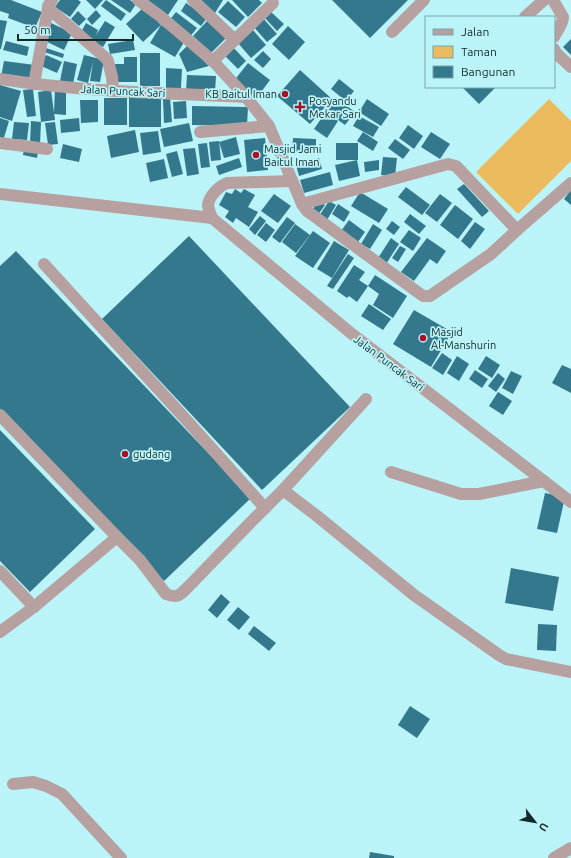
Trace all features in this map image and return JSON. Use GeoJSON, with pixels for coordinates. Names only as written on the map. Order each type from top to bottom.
{"type":"FeatureCollection","features":[{"type":"Feature","properties":{"kind":"street"},"geometry":{"type":"LineString","coordinates":[[138,0],[160,16],[213,61],[269,126],[302,204],[309,213],[423,296],[430,296],[491,254],[571,183]]}},
{"type":"Feature","properties":{"kind":"street"},"geometry":{"type":"LineString","coordinates":[[193,0],[235,40]]}},
{"type":"Feature","properties":{"kind":"street"},"geometry":{"type":"LineString","coordinates":[[392,32],[424,0]]}},
{"type":"Feature","properties":{"kind":"street"},"geometry":{"type":"LineString","coordinates":[[526,16],[544,0]]}},
{"type":"Feature","properties":{"kind":"street"},"geometry":{"type":"LineString","coordinates":[[553,0],[563,17],[562,23],[555,35]]}},
{"type":"Feature","properties":{"kind":"street"},"geometry":{"type":"LineString","coordinates":[[213,61],[273,3]]}},
{"type":"Feature","properties":{"kind":"street"},"geometry":{"type":"LineString","coordinates":[[34,84],[50,4]]}},
{"type":"Feature","properties":{"kind":"street"},"geometry":{"type":"LineString","coordinates":[[50,4],[108,60],[112,77],[113,91]]}},
{"type":"Feature","properties":{"kind":"street"},"geometry":{"type":"LineString","coordinates":[[555,51],[571,67]]}},
{"type":"Feature","properties":{"kind":"street","name":"Jalan Puncak Sari"},"geometry":{"type":"LineString","coordinates":[[0,79],[34,84],[113,91],[246,98]]}},
{"type":"Feature","properties":{"kind":"street"},"geometry":{"type":"LineString","coordinates":[[200,132],[269,126]]}},
{"type":"Feature","properties":{"kind":"street"},"geometry":{"type":"LineString","coordinates":[[0,143],[47,149]]}},
{"type":"Feature","properties":{"kind":"street"},"geometry":{"type":"LineString","coordinates":[[302,204],[448,164],[456,166],[517,230]]}},
{"type":"Feature","properties":{"kind":"street"},"geometry":{"type":"LineString","coordinates":[[0,194],[212,218],[209,208],[210,200],[217,190],[227,182],[292,181]]}},
{"type":"Feature","properties":{"kind":"street","name":"Jalan Puncak Sari"},"geometry":{"type":"LineString","coordinates":[[212,218],[352,334],[571,502]]}},
{"type":"Feature","properties":{"kind":"street"},"geometry":{"type":"LineString","coordinates":[[44,264],[265,508]]}},
{"type":"Feature","properties":{"kind":"street"},"geometry":{"type":"LineString","coordinates":[[0,415],[117,538],[140,560],[166,594],[172,597],[182,593],[189,586],[283,490],[366,399]]}},
{"type":"Feature","properties":{"kind":"street"},"geometry":{"type":"LineString","coordinates":[[391,472],[461,494],[479,494],[544,481]]}},
{"type":"Feature","properties":{"kind":"street"},"geometry":{"type":"LineString","coordinates":[[283,490],[414,595],[499,656],[506,659],[571,672]]}},
{"type":"Feature","properties":{"kind":"street"},"geometry":{"type":"LineString","coordinates":[[0,632],[34,607],[117,538]]}},
{"type":"Feature","properties":{"kind":"street"},"geometry":{"type":"LineString","coordinates":[[0,570],[34,607]]}},
{"type":"Feature","properties":{"kind":"street"},"geometry":{"type":"LineString","coordinates":[[13,784],[32,782],[46,786],[62,794],[120,858]]}},
{"type":"Feature","properties":{"kind":"street"},"geometry":{"type":"LineString","coordinates":[[554,858],[571,848]]}},
{"type":"Feature","properties":{"kind":"green space"},"geometry":{"type":"Polygon","coordinates":[[[549,99],[571,121],[571,161],[518,214],[476,172],[549,99]]]}},
{"type":"Feature","properties":{"kind":"building"},"geometry":{"type":"Polygon","coordinates":[[[0,0],[11,0],[42,12],[35,28],[8,18],[9,14],[0,11],[0,0]]]}},
{"type":"Feature","properties":{"kind":"building"},"geometry":{"type":"Polygon","coordinates":[[[60,0],[78,0],[81,2],[70,17],[55,7],[60,0]]]}},
{"type":"Feature","properties":{"kind":"building"},"geometry":{"type":"Polygon","coordinates":[[[86,0],[103,0],[95,9],[86,0]]]}},
{"type":"Feature","properties":{"kind":"building"},"geometry":{"type":"Polygon","coordinates":[[[106,0],[126,14],[121,21],[101,6],[106,0]]]}},
{"type":"Feature","properties":{"kind":"building"},"geometry":{"type":"Polygon","coordinates":[[[111,0],[130,0],[136,4],[130,13],[111,0]]]}},
{"type":"Feature","properties":{"kind":"building"},"geometry":{"type":"Polygon","coordinates":[[[178,0],[168,15],[148,1],[178,0]]]}},
{"type":"Feature","properties":{"kind":"building"},"geometry":{"type":"Polygon","coordinates":[[[198,0],[223,0],[215,13],[198,0]]]}},
{"type":"Feature","properties":{"kind":"building"},"geometry":{"type":"Polygon","coordinates":[[[232,0],[259,0],[262,3],[248,17],[232,0]]]}},
{"type":"Feature","properties":{"kind":"building"},"geometry":{"type":"Polygon","coordinates":[[[332,0],[408,0],[370,38],[332,0]]]}},
{"type":"Feature","properties":{"kind":"building"},"geometry":{"type":"Polygon","coordinates":[[[228,1],[245,17],[236,27],[218,12],[228,1]]]}},
{"type":"Feature","properties":{"kind":"building"},"geometry":{"type":"Polygon","coordinates":[[[186,3],[207,18],[201,26],[181,11],[186,3]]]}},
{"type":"Feature","properties":{"kind":"building"},"geometry":{"type":"Polygon","coordinates":[[[145,6],[161,25],[143,42],[126,24],[145,6]]]}},
{"type":"Feature","properties":{"kind":"building"},"geometry":{"type":"Polygon","coordinates":[[[96,10],[101,16],[92,25],[87,19],[96,10]]]}},
{"type":"Feature","properties":{"kind":"building"},"geometry":{"type":"Polygon","coordinates":[[[78,11],[86,19],[79,26],[71,19],[78,11]]]}},
{"type":"Feature","properties":{"kind":"building"},"geometry":{"type":"Polygon","coordinates":[[[270,11],[284,24],[277,31],[264,17],[270,11]]]}},
{"type":"Feature","properties":{"kind":"building"},"geometry":{"type":"Polygon","coordinates":[[[176,12],[197,28],[189,38],[168,22],[176,12]]]}},
{"type":"Feature","properties":{"kind":"building"},"geometry":{"type":"Polygon","coordinates":[[[262,17],[277,34],[267,42],[252,25],[262,17]]]}},
{"type":"Feature","properties":{"kind":"building"},"geometry":{"type":"Polygon","coordinates":[[[209,19],[228,36],[211,53],[193,36],[209,19]]]}},
{"type":"Feature","properties":{"kind":"building"},"geometry":{"type":"Polygon","coordinates":[[[0,20],[7,21],[1,49],[0,49],[0,20]]]}},
{"type":"Feature","properties":{"kind":"building"},"geometry":{"type":"Polygon","coordinates":[[[105,21],[115,27],[103,47],[80,34],[86,23],[98,30],[96,35],[105,21]]]}},
{"type":"Feature","properties":{"kind":"building"},"geometry":{"type":"Polygon","coordinates":[[[51,23],[72,33],[64,50],[43,40],[51,23]]]}},
{"type":"Feature","properties":{"kind":"building"},"geometry":{"type":"Polygon","coordinates":[[[161,25],[186,39],[175,57],[150,43],[161,25]]]}},
{"type":"Feature","properties":{"kind":"building"},"geometry":{"type":"Polygon","coordinates":[[[288,26],[305,42],[289,60],[272,44],[288,26]]]}},
{"type":"Feature","properties":{"kind":"building"},"geometry":{"type":"Polygon","coordinates":[[[252,29],[266,45],[251,58],[237,42],[252,29]]]}},
{"type":"Feature","properties":{"kind":"building"},"geometry":{"type":"Polygon","coordinates":[[[571,39],[571,55],[563,47],[571,39]]]}},
{"type":"Feature","properties":{"kind":"building"},"geometry":{"type":"Polygon","coordinates":[[[133,40],[135,50],[110,54],[108,44],[133,40]]]}},
{"type":"Feature","properties":{"kind":"building"},"geometry":{"type":"Polygon","coordinates":[[[6,41],[29,47],[27,56],[3,50],[6,41]]]}},
{"type":"Feature","properties":{"kind":"building"},"geometry":{"type":"Polygon","coordinates":[[[188,45],[209,66],[187,72],[179,54],[188,45]]]}},
{"type":"Feature","properties":{"kind":"building"},"geometry":{"type":"Polygon","coordinates":[[[232,46],[246,61],[238,69],[223,54],[232,46]]]}},
{"type":"Feature","properties":{"kind":"building"},"geometry":{"type":"Polygon","coordinates":[[[43,47],[64,54],[63,58],[41,51],[43,47]]]}},
{"type":"Feature","properties":{"kind":"building"},"geometry":{"type":"Polygon","coordinates":[[[263,51],[271,59],[263,68],[254,60],[263,51]]]}},
{"type":"Feature","properties":{"kind":"building"},"geometry":{"type":"Polygon","coordinates":[[[140,53],[160,53],[160,86],[140,86],[140,53]]]}},
{"type":"Feature","properties":{"kind":"building"},"geometry":{"type":"Polygon","coordinates":[[[46,55],[62,62],[57,73],[41,66],[46,55]]]}},
{"type":"Feature","properties":{"kind":"building"},"geometry":{"type":"Polygon","coordinates":[[[84,55],[104,60],[100,82],[90,81],[93,62],[88,83],[77,80],[84,55]]]}},
{"type":"Feature","properties":{"kind":"building"},"geometry":{"type":"Polygon","coordinates":[[[124,57],[137,57],[137,82],[113,82],[113,64],[124,64],[124,57]]]}},
{"type":"Feature","properties":{"kind":"building"},"geometry":{"type":"Polygon","coordinates":[[[4,61],[35,65],[33,82],[1,77],[4,61]]]}},
{"type":"Feature","properties":{"kind":"building"},"geometry":{"type":"Polygon","coordinates":[[[64,61],[77,64],[73,84],[60,81],[64,61]]]}},
{"type":"Feature","properties":{"kind":"building"},"geometry":{"type":"Polygon","coordinates":[[[248,63],[270,80],[256,99],[233,82],[248,63]]]}},
{"type":"Feature","properties":{"kind":"building"},"geometry":{"type":"Polygon","coordinates":[[[166,68],[182,69],[181,88],[166,88],[166,68]]]}},
{"type":"Feature","properties":{"kind":"building"},"geometry":{"type":"Polygon","coordinates":[[[300,70],[332,99],[310,124],[277,96],[300,70]]]}},
{"type":"Feature","properties":{"kind":"building"},"geometry":{"type":"Polygon","coordinates":[[[187,75],[216,76],[215,92],[186,91],[187,75]]]}},
{"type":"Feature","properties":{"kind":"building"},"geometry":{"type":"Polygon","coordinates":[[[339,79],[354,91],[346,101],[331,89],[339,79]]]}},
{"type":"Feature","properties":{"kind":"building"},"geometry":{"type":"Polygon","coordinates":[[[0,85],[21,91],[12,121],[0,117],[0,85]]]}},
{"type":"Feature","properties":{"kind":"building"},"geometry":{"type":"Polygon","coordinates":[[[55,88],[66,89],[66,115],[54,114],[55,88]]]}},
{"type":"Feature","properties":{"kind":"building"},"geometry":{"type":"Polygon","coordinates":[[[463,88],[495,88],[479,104],[463,88]]]}},
{"type":"Feature","properties":{"kind":"building"},"geometry":{"type":"Polygon","coordinates":[[[33,89],[36,116],[27,117],[23,90],[33,89]]]}},
{"type":"Feature","properties":{"kind":"building"},"geometry":{"type":"Polygon","coordinates":[[[51,90],[55,120],[41,122],[38,92],[51,90]]]}},
{"type":"Feature","properties":{"kind":"building"},"geometry":{"type":"Polygon","coordinates":[[[129,96],[161,96],[161,127],[129,127],[129,96]]]}},
{"type":"Feature","properties":{"kind":"building"},"geometry":{"type":"Polygon","coordinates":[[[104,98],[127,98],[127,125],[104,125],[104,98]]]}},
{"type":"Feature","properties":{"kind":"building"},"geometry":{"type":"Polygon","coordinates":[[[170,98],[172,122],[164,123],[163,99],[170,98]]]}},
{"type":"Feature","properties":{"kind":"building"},"geometry":{"type":"Polygon","coordinates":[[[337,99],[355,112],[345,125],[327,112],[337,99]]]}},
{"type":"Feature","properties":{"kind":"building"},"geometry":{"type":"Polygon","coordinates":[[[367,99],[389,114],[381,126],[359,112],[367,99]]]}},
{"type":"Feature","properties":{"kind":"building"},"geometry":{"type":"Polygon","coordinates":[[[80,100],[98,100],[98,122],[81,123],[80,100]]]}},
{"type":"Feature","properties":{"kind":"building"},"geometry":{"type":"Polygon","coordinates":[[[186,101],[187,118],[174,119],[173,102],[186,101]]]}},
{"type":"Feature","properties":{"kind":"building"},"geometry":{"type":"Polygon","coordinates":[[[192,106],[248,107],[247,126],[192,125],[192,106]]]}},
{"type":"Feature","properties":{"kind":"building"},"geometry":{"type":"Polygon","coordinates":[[[325,113],[338,121],[327,138],[314,129],[325,113]]]}},
{"type":"Feature","properties":{"kind":"building"},"geometry":{"type":"Polygon","coordinates":[[[359,116],[379,127],[373,137],[353,126],[359,116]]]}},
{"type":"Feature","properties":{"kind":"building"},"geometry":{"type":"Polygon","coordinates":[[[0,118],[9,121],[3,141],[0,140],[0,118]]]}},
{"type":"Feature","properties":{"kind":"building"},"geometry":{"type":"Polygon","coordinates":[[[79,118],[80,131],[61,133],[60,120],[79,118]]]}},
{"type":"Feature","properties":{"kind":"building"},"geometry":{"type":"Polygon","coordinates":[[[31,121],[41,122],[40,144],[30,144],[31,121]]]}},
{"type":"Feature","properties":{"kind":"building"},"geometry":{"type":"Polygon","coordinates":[[[14,122],[29,123],[27,140],[12,139],[14,122]]]}},
{"type":"Feature","properties":{"kind":"building"},"geometry":{"type":"Polygon","coordinates":[[[55,122],[58,144],[48,145],[45,123],[55,122]]]}},
{"type":"Feature","properties":{"kind":"building"},"geometry":{"type":"Polygon","coordinates":[[[189,123],[193,141],[164,147],[160,129],[189,123]]]}},
{"type":"Feature","properties":{"kind":"building"},"geometry":{"type":"Polygon","coordinates":[[[408,125],[423,136],[414,149],[399,138],[408,125]]]}},
{"type":"Feature","properties":{"kind":"building"},"geometry":{"type":"Polygon","coordinates":[[[135,130],[139,152],[111,158],[107,136],[135,130]]]}},
{"type":"Feature","properties":{"kind":"building"},"geometry":{"type":"Polygon","coordinates":[[[158,131],[161,152],[143,155],[140,133],[158,131]]]}},
{"type":"Feature","properties":{"kind":"building"},"geometry":{"type":"Polygon","coordinates":[[[363,132],[378,142],[373,151],[357,141],[363,132]]]}},
{"type":"Feature","properties":{"kind":"building"},"geometry":{"type":"Polygon","coordinates":[[[431,132],[450,144],[440,159],[421,147],[431,132]]]}},
{"type":"Feature","properties":{"kind":"building"},"geometry":{"type":"Polygon","coordinates":[[[236,137],[240,154],[224,158],[219,142],[236,137]]]}},
{"type":"Feature","properties":{"kind":"building","name":"Masjid Jami Baitul Iman"},"geometry":{"type":"Polygon","coordinates":[[[265,138],[268,170],[247,172],[244,140],[265,138]]]}},
{"type":"Feature","properties":{"kind":"building"},"geometry":{"type":"Polygon","coordinates":[[[293,138],[316,139],[316,153],[292,152],[293,138]]]}},
{"type":"Feature","properties":{"kind":"building"},"geometry":{"type":"Polygon","coordinates":[[[395,139],[410,150],[403,159],[388,148],[395,139]]]}},
{"type":"Feature","properties":{"kind":"building"},"geometry":{"type":"Polygon","coordinates":[[[219,141],[221,160],[211,161],[209,142],[219,141]]]}},
{"type":"Feature","properties":{"kind":"building"},"geometry":{"type":"Polygon","coordinates":[[[207,143],[210,167],[201,168],[198,144],[207,143]]]}},
{"type":"Feature","properties":{"kind":"building"},"geometry":{"type":"Polygon","coordinates":[[[336,143],[358,143],[358,160],[336,160],[336,143]]]}},
{"type":"Feature","properties":{"kind":"building"},"geometry":{"type":"Polygon","coordinates":[[[63,144],[82,149],[79,162],[60,158],[63,144]]]}},
{"type":"Feature","properties":{"kind":"building"},"geometry":{"type":"Polygon","coordinates":[[[195,148],[199,174],[187,176],[183,149],[195,148]]]}},
{"type":"Feature","properties":{"kind":"building"},"geometry":{"type":"Polygon","coordinates":[[[24,149],[38,151],[37,158],[23,155],[24,149]]]}},
{"type":"Feature","properties":{"kind":"building"},"geometry":{"type":"Polygon","coordinates":[[[177,151],[183,174],[172,177],[166,154],[177,151]]]}},
{"type":"Feature","properties":{"kind":"building"},"geometry":{"type":"Polygon","coordinates":[[[383,157],[397,158],[395,176],[381,175],[383,157]]]}},
{"type":"Feature","properties":{"kind":"building"},"geometry":{"type":"Polygon","coordinates":[[[239,158],[242,167],[219,175],[216,166],[239,158]]]}},
{"type":"Feature","properties":{"kind":"building"},"geometry":{"type":"Polygon","coordinates":[[[319,158],[322,169],[299,176],[296,165],[319,158]]]}},
{"type":"Feature","properties":{"kind":"building"},"geometry":{"type":"Polygon","coordinates":[[[164,159],[168,178],[150,182],[146,163],[164,159]]]}},
{"type":"Feature","properties":{"kind":"building"},"geometry":{"type":"Polygon","coordinates":[[[357,160],[360,176],[339,181],[335,165],[357,160]]]}},
{"type":"Feature","properties":{"kind":"building"},"geometry":{"type":"Polygon","coordinates":[[[379,160],[379,170],[365,172],[364,162],[379,160]]]}},
{"type":"Feature","properties":{"kind":"building"},"geometry":{"type":"Polygon","coordinates":[[[330,172],[333,185],[304,193],[300,180],[330,172]]]}},
{"type":"Feature","properties":{"kind":"building"},"geometry":{"type":"Polygon","coordinates":[[[464,184],[489,211],[482,217],[457,189],[464,184]]]}},
{"type":"Feature","properties":{"kind":"building"},"geometry":{"type":"Polygon","coordinates":[[[406,187],[430,205],[422,215],[398,197],[406,187]]]}},
{"type":"Feature","properties":{"kind":"building"},"geometry":{"type":"Polygon","coordinates":[[[235,189],[241,193],[244,189],[255,195],[248,207],[258,212],[249,227],[236,218],[233,223],[225,217],[229,211],[219,205],[226,192],[232,194],[235,189]]]}},
{"type":"Feature","properties":{"kind":"building"},"geometry":{"type":"Polygon","coordinates":[[[571,190],[571,205],[564,199],[571,190]]]}},
{"type":"Feature","properties":{"kind":"building"},"geometry":{"type":"Polygon","coordinates":[[[360,192],[388,209],[379,223],[351,206],[360,192]]]}},
{"type":"Feature","properties":{"kind":"building"},"geometry":{"type":"Polygon","coordinates":[[[274,194],[291,206],[278,223],[261,211],[274,194]]]}},
{"type":"Feature","properties":{"kind":"building"},"geometry":{"type":"Polygon","coordinates":[[[440,194],[452,203],[437,222],[425,213],[440,194]]]}},
{"type":"Feature","properties":{"kind":"building"},"geometry":{"type":"Polygon","coordinates":[[[318,201],[325,205],[317,216],[311,212],[318,201]]]}},
{"type":"Feature","properties":{"kind":"building"},"geometry":{"type":"Polygon","coordinates":[[[329,201],[336,205],[327,220],[319,216],[329,201]]]}},
{"type":"Feature","properties":{"kind":"building"},"geometry":{"type":"Polygon","coordinates":[[[338,204],[350,212],[344,222],[332,214],[338,204]]]}},
{"type":"Feature","properties":{"kind":"building"},"geometry":{"type":"Polygon","coordinates":[[[455,205],[473,219],[458,239],[440,225],[455,205]]]}},
{"type":"Feature","properties":{"kind":"building"},"geometry":{"type":"Polygon","coordinates":[[[410,214],[426,226],[419,234],[404,222],[410,214]]]}},
{"type":"Feature","properties":{"kind":"building"},"geometry":{"type":"Polygon","coordinates":[[[260,216],[266,221],[255,235],[249,229],[260,216]]]}},
{"type":"Feature","properties":{"kind":"building"},"geometry":{"type":"Polygon","coordinates":[[[287,217],[295,223],[280,243],[272,237],[287,217]]]}},
{"type":"Feature","properties":{"kind":"building"},"geometry":{"type":"Polygon","coordinates":[[[349,220],[365,232],[358,242],[341,231],[349,220]]]}},
{"type":"Feature","properties":{"kind":"building"},"geometry":{"type":"Polygon","coordinates":[[[392,221],[400,227],[394,235],[386,229],[392,221]]]}},
{"type":"Feature","properties":{"kind":"building"},"geometry":{"type":"Polygon","coordinates":[[[475,222],[485,229],[470,249],[461,241],[475,222]]]}},
{"type":"Feature","properties":{"kind":"building"},"geometry":{"type":"Polygon","coordinates":[[[266,223],[275,230],[266,242],[257,235],[266,223]]]}},
{"type":"Feature","properties":{"kind":"building"},"geometry":{"type":"Polygon","coordinates":[[[295,224],[310,235],[296,253],[282,242],[295,224]]]}},
{"type":"Feature","properties":{"kind":"building"},"geometry":{"type":"Polygon","coordinates":[[[373,224],[382,230],[370,249],[361,244],[373,224]]]}},
{"type":"Feature","properties":{"kind":"building"},"geometry":{"type":"Polygon","coordinates":[[[409,230],[421,238],[413,251],[400,242],[409,230]]]}},
{"type":"Feature","properties":{"kind":"building"},"geometry":{"type":"Polygon","coordinates":[[[313,231],[330,243],[313,268],[295,256],[313,231]]]}},
{"type":"Feature","properties":{"kind":"building"},"geometry":{"type":"Polygon","coordinates":[[[189,236],[350,407],[262,490],[102,319],[189,236]]]}},
{"type":"Feature","properties":{"kind":"building"},"geometry":{"type":"Polygon","coordinates":[[[391,238],[399,244],[386,264],[378,258],[391,238]]]}},
{"type":"Feature","properties":{"kind":"building"},"geometry":{"type":"Polygon","coordinates":[[[427,238],[446,251],[437,264],[430,259],[414,281],[401,272],[427,238]]]}},
{"type":"Feature","properties":{"kind":"building"},"geometry":{"type":"Polygon","coordinates":[[[334,241],[349,250],[332,278],[317,269],[334,241]]]}},
{"type":"Feature","properties":{"kind":"building"},"geometry":{"type":"Polygon","coordinates":[[[400,246],[406,249],[398,262],[392,258],[400,246]]]}},
{"type":"Feature","properties":{"kind":"building","name":"gudang"},"geometry":{"type":"Polygon","coordinates":[[[16,251],[251,498],[164,581],[0,409],[0,266],[16,251]]]}},
{"type":"Feature","properties":{"kind":"building"},"geometry":{"type":"Polygon","coordinates":[[[348,254],[354,258],[333,289],[327,286],[348,254]]]}},
{"type":"Feature","properties":{"kind":"building"},"geometry":{"type":"Polygon","coordinates":[[[354,265],[365,272],[359,280],[368,286],[357,302],[349,296],[347,298],[337,291],[354,265]]]}},
{"type":"Feature","properties":{"kind":"building"},"geometry":{"type":"Polygon","coordinates":[[[375,275],[407,296],[393,318],[373,305],[379,294],[368,286],[375,275]]]}},
{"type":"Feature","properties":{"kind":"building"},"geometry":{"type":"Polygon","coordinates":[[[369,304],[391,319],[383,330],[361,316],[369,304]]]}},
{"type":"Feature","properties":{"kind":"building","name":"Masjid Al-Manshurin"},"geometry":{"type":"Polygon","coordinates":[[[414,310],[452,332],[431,367],[393,344],[414,310]]]}},
{"type":"Feature","properties":{"kind":"building"},"geometry":{"type":"Polygon","coordinates":[[[442,353],[452,360],[443,375],[432,368],[442,353]]]}},
{"type":"Feature","properties":{"kind":"building"},"geometry":{"type":"Polygon","coordinates":[[[457,356],[469,364],[459,381],[447,373],[457,356]]]}},
{"type":"Feature","properties":{"kind":"building"},"geometry":{"type":"Polygon","coordinates":[[[486,356],[500,365],[492,378],[478,369],[486,356]]]}},
{"type":"Feature","properties":{"kind":"building"},"geometry":{"type":"Polygon","coordinates":[[[562,365],[571,369],[571,393],[552,383],[562,365]]]}},
{"type":"Feature","properties":{"kind":"building"},"geometry":{"type":"Polygon","coordinates":[[[475,370],[488,379],[482,388],[469,379],[475,370]]]}},
{"type":"Feature","properties":{"kind":"building"},"geometry":{"type":"Polygon","coordinates":[[[511,371],[522,376],[513,394],[502,388],[511,371]]]}},
{"type":"Feature","properties":{"kind":"building"},"geometry":{"type":"Polygon","coordinates":[[[498,373],[505,379],[496,392],[488,386],[498,373]]]}},
{"type":"Feature","properties":{"kind":"building"},"geometry":{"type":"Polygon","coordinates":[[[498,392],[512,401],[503,415],[489,406],[498,392]]]}},
{"type":"Feature","properties":{"kind":"building"},"geometry":{"type":"Polygon","coordinates":[[[0,430],[95,529],[30,592],[0,561],[0,430]]]}},
{"type":"Feature","properties":{"kind":"building"},"geometry":{"type":"Polygon","coordinates":[[[545,493],[565,497],[557,533],[537,529],[545,493]]]}},
{"type":"Feature","properties":{"kind":"building"},"geometry":{"type":"Polygon","coordinates":[[[511,568],[559,577],[553,611],[505,603],[511,568]]]}},
{"type":"Feature","properties":{"kind":"building"},"geometry":{"type":"Polygon","coordinates":[[[221,594],[230,602],[217,618],[208,610],[221,594]]]}},
{"type":"Feature","properties":{"kind":"building"},"geometry":{"type":"Polygon","coordinates":[[[238,607],[250,617],[239,630],[227,620],[238,607]]]}},
{"type":"Feature","properties":{"kind":"building"},"geometry":{"type":"Polygon","coordinates":[[[538,624],[557,625],[556,651],[537,650],[538,624]]]}},
{"type":"Feature","properties":{"kind":"building"},"geometry":{"type":"Polygon","coordinates":[[[254,626],[276,643],[269,651],[248,634],[254,626]]]}},
{"type":"Feature","properties":{"kind":"building"},"geometry":{"type":"Polygon","coordinates":[[[410,706],[430,719],[417,738],[398,725],[410,706]]]}},
{"type":"Feature","properties":{"kind":"building"},"geometry":{"type":"Polygon","coordinates":[[[370,852],[394,856],[394,858],[369,858],[370,852]]]}},
{"type":"Feature","properties":{"kind":"place","name":"KB Baitul Iman"},"geometry":{"type":"Point","coordinates":[285,94]}},
{"type":"Feature","properties":{"kind":"place","name":"Posyandu Mekar Sari"},"geometry":{"type":"Point","coordinates":[300,107]}},
{"type":"Feature","properties":{"kind":"place","name":"Masjid Jami Baitul Iman"},"geometry":{"type":"Point","coordinates":[256,155]}},
{"type":"Feature","properties":{"kind":"place","name":"Masjid Al-Manshurin"},"geometry":{"type":"Point","coordinates":[423,338]}},
{"type":"Feature","properties":{"kind":"place","name":"gudang"},"geometry":{"type":"Point","coordinates":[125,454]}}]}
